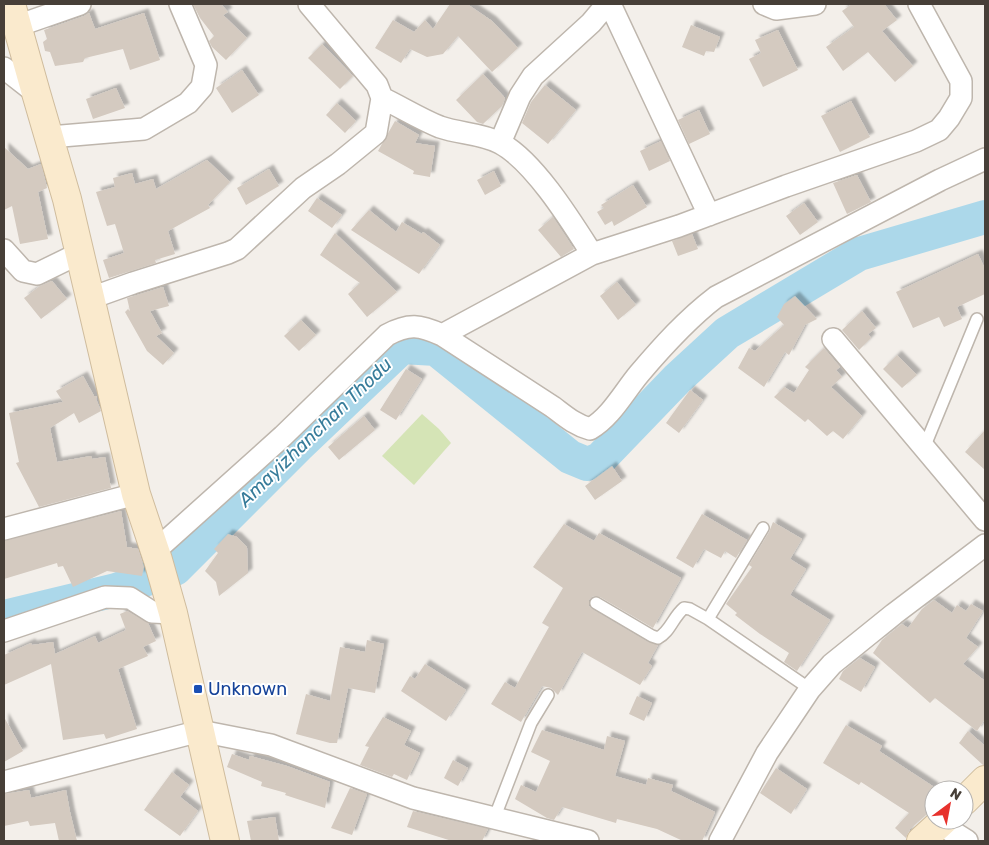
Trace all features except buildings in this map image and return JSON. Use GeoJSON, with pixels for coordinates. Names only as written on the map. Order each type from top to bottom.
{"type":"FeatureCollection","features":[{"type":"Feature","properties":{"kind":"main road"},"geometry":{"type":"LineString","coordinates":[[14,15],[68,199],[136,494],[173,613],[225,841]]}},
{"type":"Feature","properties":{"kind":"main road"},"geometry":{"type":"LineString","coordinates":[[974,791],[985,780]]}},
{"type":"Feature","properties":{"kind":"street"},"geometry":{"type":"LineString","coordinates":[[14,15],[80,4]]}},
{"type":"Feature","properties":{"kind":"street"},"geometry":{"type":"LineString","coordinates":[[50,136],[144,129],[188,103],[202,87],[206,65],[180,4]]}},
{"type":"Feature","properties":{"kind":"street"},"geometry":{"type":"LineString","coordinates":[[91,298],[237,249],[303,188],[338,164],[376,133],[382,98],[377,85],[309,4]]}},
{"type":"Feature","properties":{"kind":"street"},"geometry":{"type":"LineString","coordinates":[[500,143],[520,96],[533,76],[591,23],[608,4],[709,215]]}},
{"type":"Feature","properties":{"kind":"street"},"geometry":{"type":"LineString","coordinates":[[764,4],[776,8],[815,4]]}},
{"type":"Feature","properties":{"kind":"street"},"geometry":{"type":"LineString","coordinates":[[442,335],[592,254],[916,142],[939,130],[961,98],[961,81],[918,4]]}},
{"type":"Feature","properties":{"kind":"street"},"geometry":{"type":"LineString","coordinates":[[4,68],[36,93]]}},
{"type":"Feature","properties":{"kind":"street"},"geometry":{"type":"LineString","coordinates":[[382,98],[441,127],[480,136],[500,143],[527,165],[547,189],[567,215],[592,254]]}},
{"type":"Feature","properties":{"kind":"street"},"geometry":{"type":"LineString","coordinates":[[156,556],[387,335],[398,329],[412,326],[426,328],[442,335],[570,420],[590,429],[600,423],[640,374],[699,310],[716,297],[940,180],[985,159]]}},
{"type":"Feature","properties":{"kind":"street"},"geometry":{"type":"LineString","coordinates":[[4,250],[23,271],[37,274],[80,253]]}},
{"type":"Feature","properties":{"kind":"street"},"geometry":{"type":"LineString","coordinates":[[833,339],[985,520]]}},
{"type":"Feature","properties":{"kind":"street"},"geometry":{"type":"LineString","coordinates":[[4,529],[136,494]]}},
{"type":"Feature","properties":{"kind":"street"},"geometry":{"type":"LineString","coordinates":[[720,841],[767,753],[810,689],[832,664],[985,545]]}},
{"type":"Feature","properties":{"kind":"street"},"geometry":{"type":"LineString","coordinates":[[4,631],[105,597],[130,598],[152,612],[173,613]]}},
{"type":"Feature","properties":{"kind":"street"},"geometry":{"type":"LineString","coordinates":[[4,782],[200,731],[271,745],[413,798],[588,841]]}},
{"type":"Feature","properties":{"kind":"street"},"geometry":{"type":"LineString","coordinates":[[940,830],[967,841]]}},
{"type":"Feature","properties":{"kind":"lane"},"geometry":{"type":"LineString","coordinates":[[924,448],[977,319]]}},
{"type":"Feature","properties":{"kind":"lane"},"geometry":{"type":"LineString","coordinates":[[708,619],[763,528]]}},
{"type":"Feature","properties":{"kind":"lane"},"geometry":{"type":"LineString","coordinates":[[596,602],[658,638],[667,631],[684,608],[690,609],[708,619],[810,689]]}},
{"type":"Feature","properties":{"kind":"lane"},"geometry":{"type":"LineString","coordinates":[[494,819],[531,723],[548,695]]}},
{"type":"Feature","properties":{"kind":"green space"},"geometry":{"type":"Polygon","coordinates":[[[422,414],[451,443],[414,485],[382,456],[422,414]]]}},
{"type":"Feature","properties":{"kind":"waterway","name":"Amayizhanchan Thodu"},"geometry":{"type":"LineString","coordinates":[[4,617],[116,590],[175,569],[298,446],[402,347],[436,349],[570,457],[587,464],[600,459],[677,379],[727,333],[859,254],[985,217]]}},
{"type":"Feature","properties":{"kind":"place","name":"Unknown"},"geometry":{"type":"Point","coordinates":[198,689]}}]}
